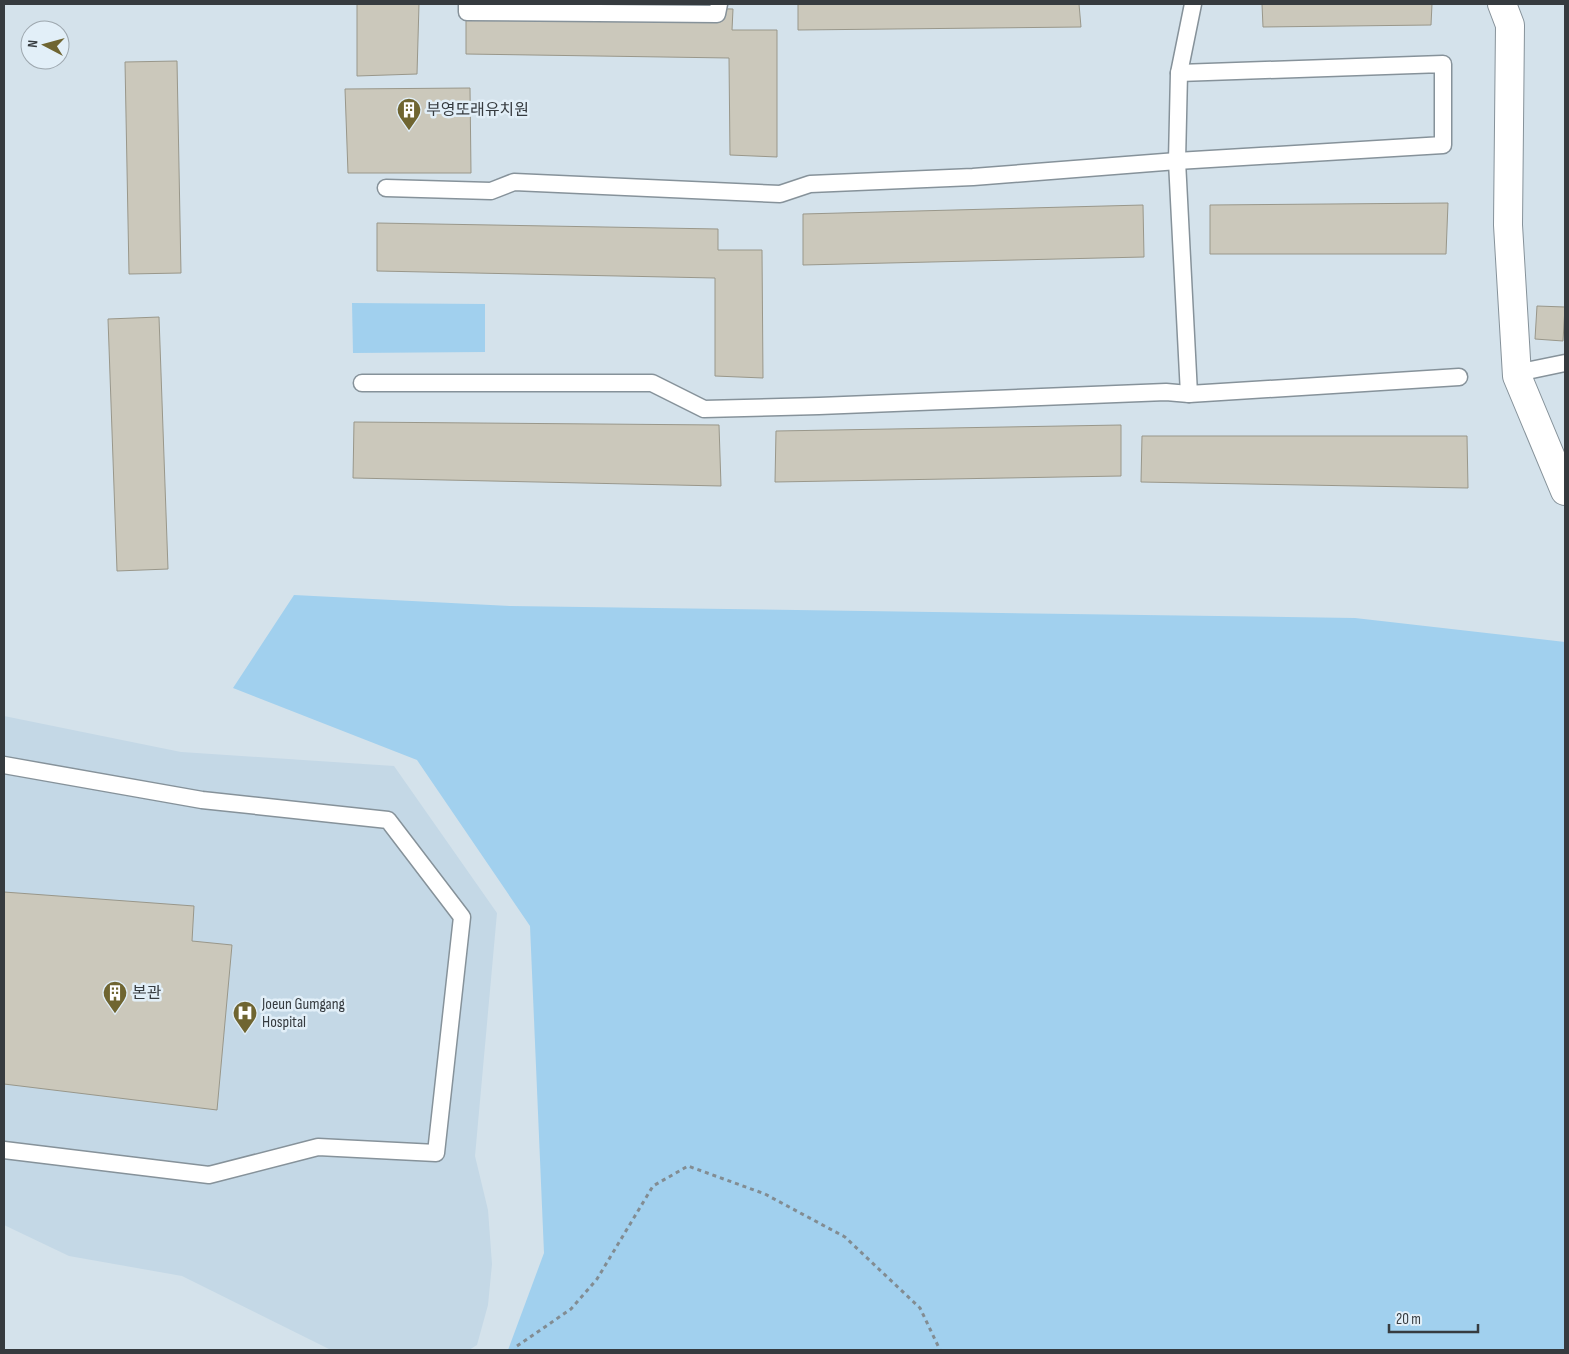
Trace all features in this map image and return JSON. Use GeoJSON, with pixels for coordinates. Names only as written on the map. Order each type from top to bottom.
{"type":"FeatureCollection","features":[{"type":"Feature","properties":{"kind":"street"},"geometry":{"type":"LineString","coordinates":[[1502,4],[1510,25],[1508,225],[1517,376],[1565,491]]}},
{"type":"Feature","properties":{"kind":"lane"},"geometry":{"type":"LineString","coordinates":[[467,4],[467,12],[708,14],[717,14],[719,4]]}},
{"type":"Feature","properties":{"kind":"lane"},"geometry":{"type":"LineString","coordinates":[[1190,394],[1177,161],[1179,73],[1193,4]]}},
{"type":"Feature","properties":{"kind":"lane"},"geometry":{"type":"LineString","coordinates":[[386,188],[491,191],[514,182],[780,194],[810,184],[973,177],[1177,161],[1443,145],[1443,64],[1179,73]]}},
{"type":"Feature","properties":{"kind":"lane"},"geometry":{"type":"LineString","coordinates":[[1517,374],[1565,363]]}},
{"type":"Feature","properties":{"kind":"lane"},"geometry":{"type":"LineString","coordinates":[[362,384],[652,383],[704,408],[819,406],[1166,392],[1190,394],[1459,377]]}},
{"type":"Feature","properties":{"kind":"lane"},"geometry":{"type":"LineString","coordinates":[[4,765],[202,800],[388,820],[462,917],[436,1153],[318,1147],[209,1175],[4,1150]]}},
{"type":"Feature","properties":{"kind":"path"},"geometry":{"type":"LineString","coordinates":[[517,1346],[571,1308],[597,1278],[653,1186],[688,1166],[765,1194],[846,1238],[920,1308],[940,1350]]}},
{"type":"Feature","properties":{"kind":"shaded area"},"geometry":{"type":"Polygon","coordinates":[[[352,303],[485,304],[485,352],[353,353],[352,303]]]}},
{"type":"Feature","properties":{"kind":"shaded area"},"geometry":{"type":"Polygon","coordinates":[[[294,595],[510,606],[1355,618],[1565,642],[1565,1350],[508,1350],[544,1253],[530,926],[417,760],[233,688],[294,595]]]}},
{"type":"Feature","properties":{"kind":"shaded area","name":"Joeun Gumgang Hospital"},"geometry":{"type":"Polygon","coordinates":[[[4,716],[181,752],[394,766],[497,913],[475,1156],[488,1210],[492,1264],[488,1305],[477,1345],[469,1350],[331,1350],[182,1276],[69,1256],[4,1225],[4,716]]]}},
{"type":"Feature","properties":{"kind":"building"},"geometry":{"type":"Polygon","coordinates":[[[357,4],[419,4],[417,74],[357,76],[357,4]]]}},
{"type":"Feature","properties":{"kind":"building"},"geometry":{"type":"Polygon","coordinates":[[[466,4],[733,9],[732,30],[777,30],[777,157],[730,155],[729,58],[466,54],[466,4]]]}},
{"type":"Feature","properties":{"kind":"building"},"geometry":{"type":"Polygon","coordinates":[[[798,4],[1079,4],[1081,27],[798,30],[798,4]]]}},
{"type":"Feature","properties":{"kind":"building"},"geometry":{"type":"Polygon","coordinates":[[[1262,4],[1432,4],[1431,25],[1263,27],[1262,4]]]}},
{"type":"Feature","properties":{"kind":"building"},"geometry":{"type":"Polygon","coordinates":[[[177,61],[181,273],[129,274],[125,62],[177,61]]]}},
{"type":"Feature","properties":{"kind":"building","name":"부영또래유치원"},"geometry":{"type":"Polygon","coordinates":[[[470,88],[471,173],[348,173],[345,89],[470,88]]]}},
{"type":"Feature","properties":{"kind":"building"},"geometry":{"type":"Polygon","coordinates":[[[1448,203],[1446,254],[1210,254],[1210,205],[1448,203]]]}},
{"type":"Feature","properties":{"kind":"building"},"geometry":{"type":"Polygon","coordinates":[[[1143,205],[1144,257],[803,265],[803,214],[1143,205]]]}},
{"type":"Feature","properties":{"kind":"building"},"geometry":{"type":"Polygon","coordinates":[[[377,223],[718,229],[718,250],[762,250],[763,378],[715,376],[715,278],[377,271],[377,223]]]}},
{"type":"Feature","properties":{"kind":"building"},"geometry":{"type":"Polygon","coordinates":[[[1537,306],[1565,307],[1563,341],[1535,339],[1537,306]]]}},
{"type":"Feature","properties":{"kind":"building"},"geometry":{"type":"Polygon","coordinates":[[[159,317],[168,569],[117,571],[108,319],[159,317]]]}},
{"type":"Feature","properties":{"kind":"building"},"geometry":{"type":"Polygon","coordinates":[[[354,422],[719,425],[721,486],[353,478],[354,422]]]}},
{"type":"Feature","properties":{"kind":"building"},"geometry":{"type":"Polygon","coordinates":[[[1121,425],[1121,476],[775,482],[776,431],[1121,425]]]}},
{"type":"Feature","properties":{"kind":"building"},"geometry":{"type":"Polygon","coordinates":[[[1142,436],[1467,436],[1468,488],[1141,482],[1142,436]]]}},
{"type":"Feature","properties":{"kind":"building","name":"본관"},"geometry":{"type":"Polygon","coordinates":[[[4,892],[194,906],[192,941],[232,945],[217,1110],[4,1084],[4,892]]]}},
{"type":"Feature","properties":{"kind":"place","name":"부영또래유치원"},"geometry":{"type":"Point","coordinates":[409,131]}},
{"type":"Feature","properties":{"kind":"place","name":"본관"},"geometry":{"type":"Point","coordinates":[115,1014]}},
{"type":"Feature","properties":{"kind":"place","name":"Joeun Gumgang Hospital"},"geometry":{"type":"Point","coordinates":[245,1034]}}]}
